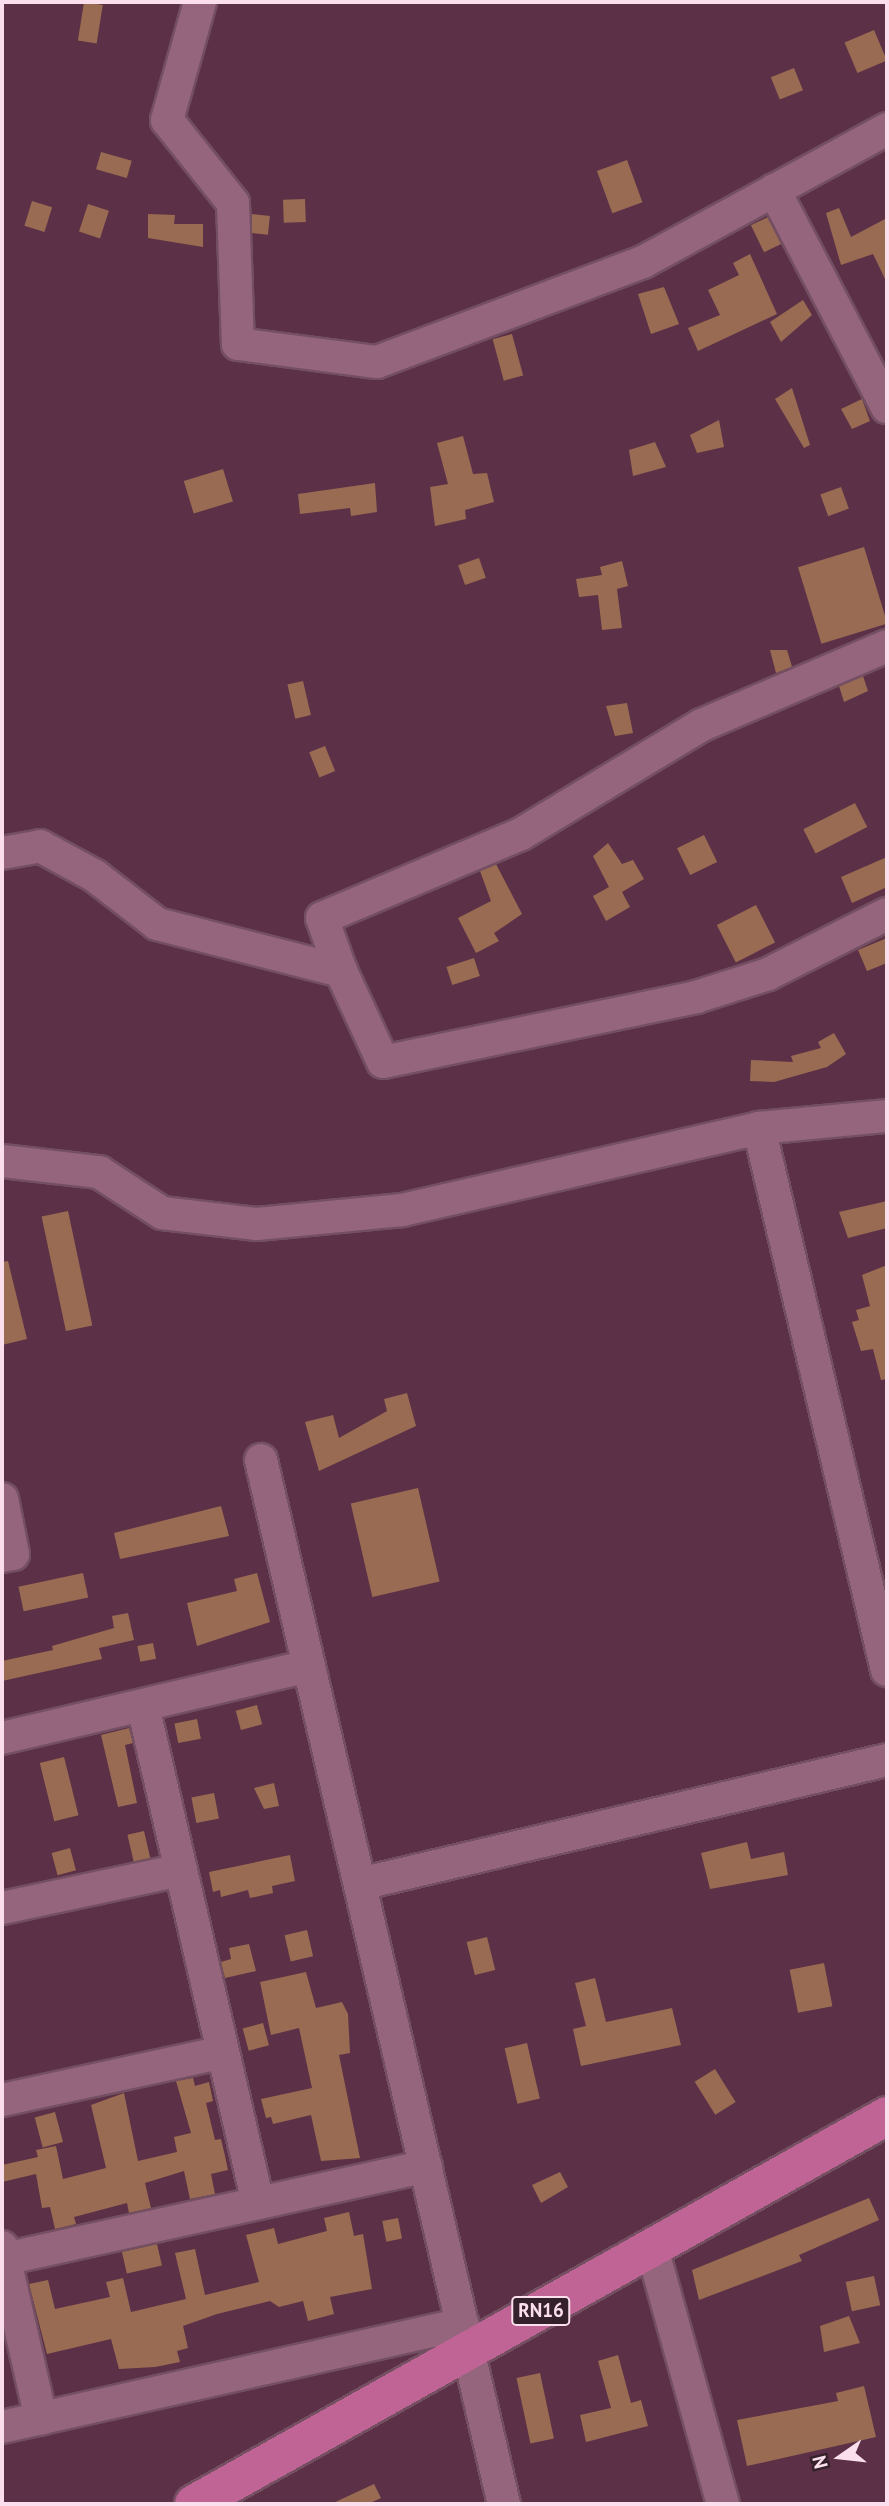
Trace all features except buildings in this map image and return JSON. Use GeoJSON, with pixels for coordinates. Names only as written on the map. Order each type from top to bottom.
{"type":"FeatureCollection","features":[{"type":"Feature","properties":{"kind":"main road","name":"RN16"},"geometry":{"type":"LineString","coordinates":[[194,2504],[465,2338],[652,2248],[887,2116]]}},
{"type":"Feature","properties":{"kind":"street"},"geometry":{"type":"LineString","coordinates":[[200,2],[167,120],[233,203],[238,344],[377,362],[643,262],[887,129]]}},
{"type":"Feature","properties":{"kind":"street"},"geometry":{"type":"LineString","coordinates":[[774,190],[887,408]]}},
{"type":"Feature","properties":{"kind":"street"},"geometry":{"type":"LineString","coordinates":[[887,646],[702,725],[521,834],[322,918],[341,971],[383,1062],[696,997],[768,974],[887,914]]}},
{"type":"Feature","properties":{"kind":"street"},"geometry":{"type":"LineString","coordinates":[[2,853],[40,846],[95,876],[157,924],[341,971]]}},
{"type":"Feature","properties":{"kind":"street"},"geometry":{"type":"LineString","coordinates":[[2,1161],[99,1172],[162,1213],[257,1224],[402,1210],[759,1128],[887,1116]]}},
{"type":"Feature","properties":{"kind":"street"},"geometry":{"type":"LineString","coordinates":[[759,1128],[887,1670]]}},
{"type":"Feature","properties":{"kind":"street"},"geometry":{"type":"LineString","coordinates":[[261,1460],[504,2504]]}},
{"type":"Feature","properties":{"kind":"street"},"geometry":{"type":"LineString","coordinates":[[2,1499],[13,1554],[2,1556]]}},
{"type":"Feature","properties":{"kind":"street"},"geometry":{"type":"LineString","coordinates":[[2,1738],[309,1666]]}},
{"type":"Feature","properties":{"kind":"street"},"geometry":{"type":"LineString","coordinates":[[143,1706],[220,2053],[258,2203]]}},
{"type":"Feature","properties":{"kind":"street"},"geometry":{"type":"LineString","coordinates":[[360,1884],[887,1760]]}},
{"type":"Feature","properties":{"kind":"street"},"geometry":{"type":"LineString","coordinates":[[2,1908],[181,1870]]}},
{"type":"Feature","properties":{"kind":"street"},"geometry":{"type":"LineString","coordinates":[[2,2100],[220,2053]]}},
{"type":"Feature","properties":{"kind":"street"},"geometry":{"type":"LineString","coordinates":[[41,2419],[3,2253],[258,2203],[426,2166]]}},
{"type":"Feature","properties":{"kind":"street"},"geometry":{"type":"LineString","coordinates":[[652,2248],[723,2504]]}},
{"type":"Feature","properties":{"kind":"street"},"geometry":{"type":"LineString","coordinates":[[2,2427],[465,2338]]}}]}
